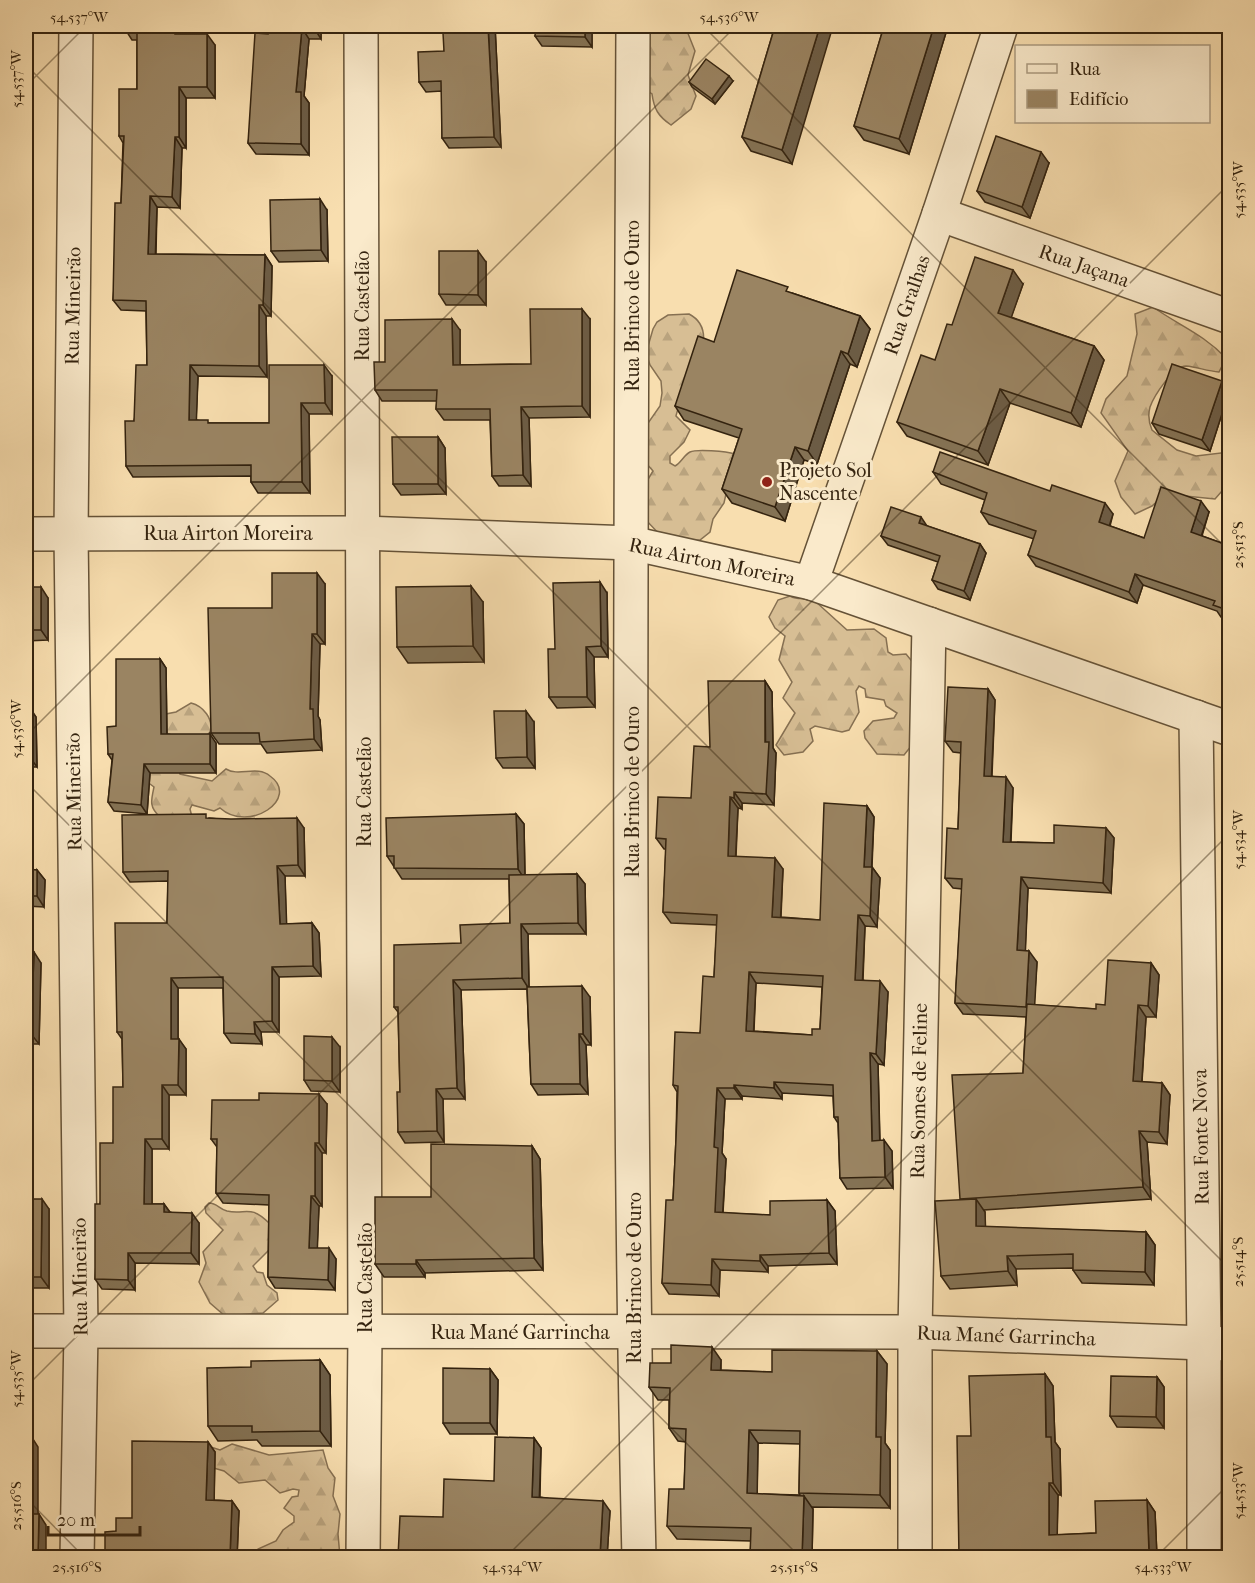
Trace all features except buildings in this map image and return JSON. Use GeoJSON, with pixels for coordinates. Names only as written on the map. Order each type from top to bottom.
{"type":"FeatureCollection","features":[{"type":"Feature","properties":{"kind":"street","name":"Rua Mineirão"},"geometry":{"type":"LineString","coordinates":[[76,26],[71,534],[81,1331],[77,1557]]}},
{"type":"Feature","properties":{"kind":"street","name":"Rua Castelão"},"geometry":{"type":"LineString","coordinates":[[361,26],[365,1332],[363,1557]]}},
{"type":"Feature","properties":{"kind":"street","name":"Rua Brinco de Ouro"},"geometry":{"type":"LineString","coordinates":[[633,26],[631,543],[634,1332],[639,1557]]}},
{"type":"Feature","properties":{"kind":"street","name":"Rua Gralhas"},"geometry":{"type":"LineString","coordinates":[[811,583],[939,214],[1001,26]]}},
{"type":"Feature","properties":{"kind":"street","name":"Rua Jaçana"},"geometry":{"type":"LineString","coordinates":[[939,214],[1230,317]]}},
{"type":"Feature","properties":{"kind":"street","name":"Rua Airton Moreira"},"geometry":{"type":"LineString","coordinates":[[26,534],[363,533],[631,543],[811,583],[1230,729]]}},
{"type":"Feature","properties":{"kind":"street","name":"Rua Somes de Feline"},"geometry":{"type":"LineString","coordinates":[[915,1557],[915,1332],[929,624]]}},
{"type":"Feature","properties":{"kind":"street","name":"Rua Fonte Nova"},"geometry":{"type":"LineString","coordinates":[[1196,717],[1217,1344],[1204,1557]]}},
{"type":"Feature","properties":{"kind":"street","name":"Rua Mané Garrincha"},"geometry":{"type":"LineString","coordinates":[[26,1331],[915,1332],[1217,1344]]}},
{"type":"Feature","properties":{"kind":"green space"},"geometry":{"type":"Polygon","coordinates":[[[645,26],[685,26],[695,51],[688,75],[696,96],[691,109],[671,125],[657,112],[652,94],[642,87],[645,26]]]}},
{"type":"Feature","properties":{"kind":"green space"},"geometry":{"type":"Polygon","coordinates":[[[1153,307],[1200,336],[1226,358],[1219,372],[1186,366],[1175,371],[1155,396],[1150,407],[1149,418],[1152,430],[1177,450],[1196,456],[1229,452],[1229,483],[1215,499],[1165,494],[1152,506],[1135,514],[1121,497],[1115,481],[1128,451],[1101,413],[1106,399],[1127,376],[1137,334],[1135,314],[1153,307]]]}},
{"type":"Feature","properties":{"kind":"green space"},"geometry":{"type":"Polygon","coordinates":[[[689,314],[699,323],[703,334],[703,347],[676,416],[690,430],[684,442],[670,456],[670,463],[675,466],[693,451],[735,454],[724,503],[713,519],[710,532],[700,540],[674,544],[662,537],[644,518],[644,486],[653,471],[640,456],[646,426],[660,406],[662,393],[661,381],[650,365],[646,353],[657,322],[668,315],[689,314]]]}},
{"type":"Feature","properties":{"kind":"green space"},"geometry":{"type":"Polygon","coordinates":[[[790,596],[815,601],[847,630],[874,629],[886,638],[888,652],[893,655],[906,654],[915,665],[912,745],[904,755],[877,754],[865,738],[864,731],[873,721],[894,718],[897,713],[886,706],[884,700],[866,697],[865,689],[859,686],[856,691],[859,712],[849,730],[842,732],[815,726],[810,729],[813,741],[803,752],[784,755],[776,745],[795,713],[783,698],[792,682],[779,660],[785,636],[775,628],[769,617],[778,600],[790,596]]]}},
{"type":"Feature","properties":{"kind":"green space"},"geometry":{"type":"Polygon","coordinates":[[[191,703],[200,707],[207,714],[211,727],[210,732],[178,768],[180,774],[212,781],[226,769],[237,772],[265,773],[278,785],[279,794],[275,803],[268,810],[244,817],[232,815],[220,808],[214,811],[192,805],[190,809],[192,817],[160,817],[154,810],[152,800],[154,787],[150,784],[143,785],[166,714],[176,712],[191,703]]]}},
{"type":"Feature","properties":{"kind":"green space"},"geometry":{"type":"Polygon","coordinates":[[[209,1203],[227,1211],[252,1212],[269,1223],[270,1249],[253,1266],[257,1272],[263,1273],[267,1285],[277,1293],[278,1300],[263,1313],[225,1316],[210,1303],[199,1282],[206,1263],[203,1252],[223,1230],[206,1213],[205,1207],[209,1203]]]}},
{"type":"Feature","properties":{"kind":"green space"},"geometry":{"type":"Polygon","coordinates":[[[232,1444],[269,1455],[323,1450],[328,1468],[335,1478],[333,1496],[340,1514],[338,1534],[340,1557],[255,1557],[258,1549],[276,1541],[283,1530],[294,1522],[294,1516],[284,1508],[292,1497],[298,1496],[299,1490],[293,1489],[280,1493],[265,1480],[239,1483],[224,1471],[210,1467],[208,1446],[220,1450],[232,1444]]]}},
{"type":"Feature","properties":{"kind":"place","name":"Projeto Sol Nascente"},"geometry":{"type":"Point","coordinates":[767,482]}}]}
